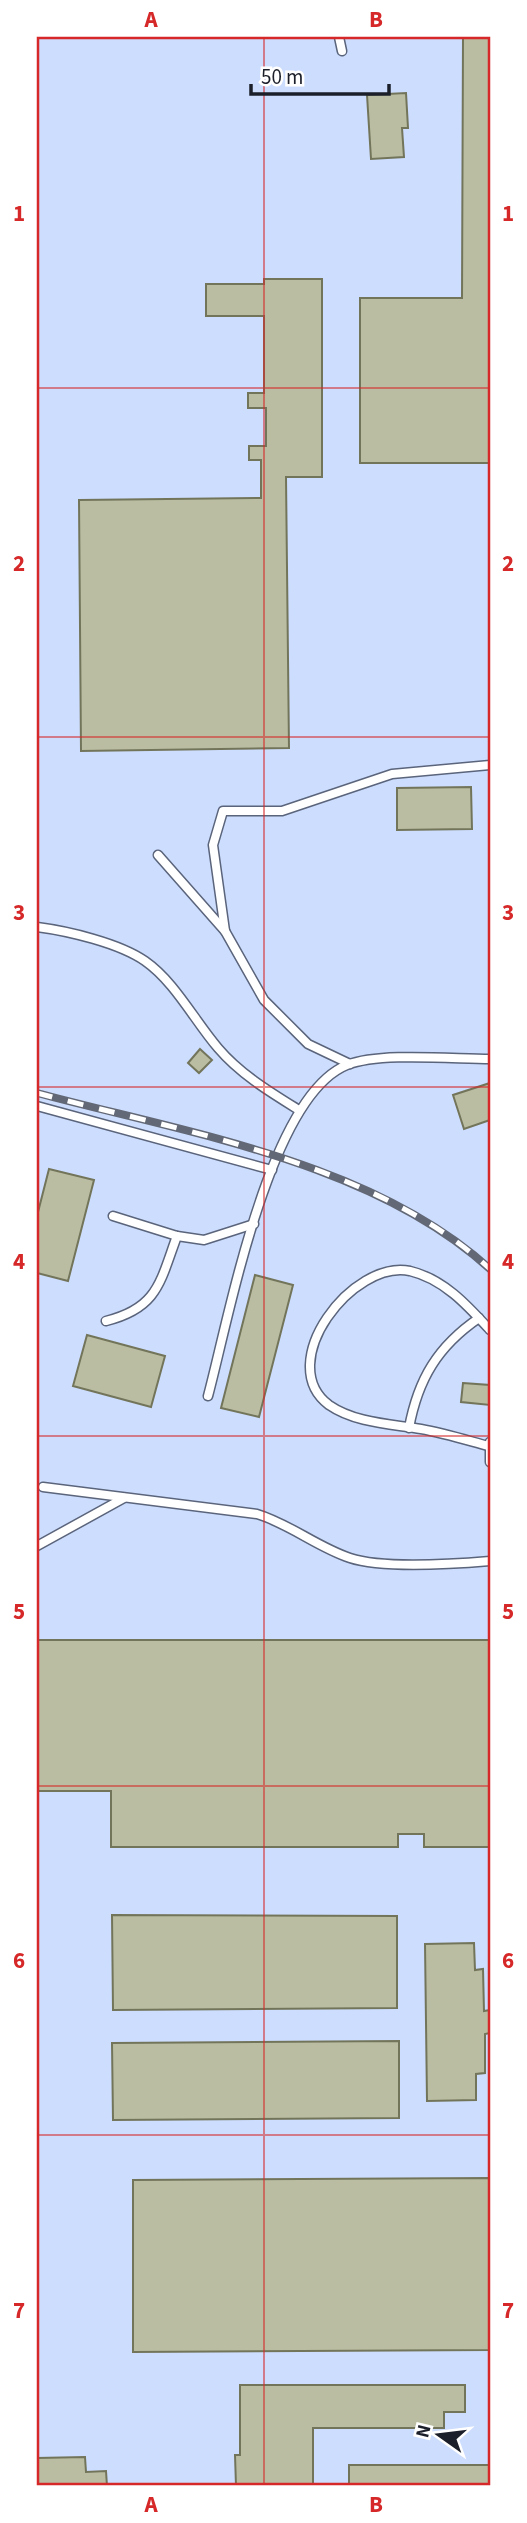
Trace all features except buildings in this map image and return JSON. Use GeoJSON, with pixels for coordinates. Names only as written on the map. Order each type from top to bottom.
{"type":"FeatureCollection","features":[{"type":"Feature","properties":{"kind":"lane"},"geometry":{"type":"LineString","coordinates":[[339,37],[342,51]]}},
{"type":"Feature","properties":{"kind":"lane"},"geometry":{"type":"LineString","coordinates":[[225,930],[213,845],[223,811],[282,811],[392,775],[490,765]]}},
{"type":"Feature","properties":{"kind":"lane"},"geometry":{"type":"LineString","coordinates":[[158,855],[225,930],[264,1000],[308,1044],[350,1064]]}},
{"type":"Feature","properties":{"kind":"lane"},"geometry":{"type":"LineString","coordinates":[[37,927],[75,934],[143,960],[173,989],[220,1050],[237,1067],[299,1110]]}},
{"type":"Feature","properties":{"kind":"lane"},"geometry":{"type":"LineString","coordinates":[[208,1396],[254,1224],[272,1170],[299,1110],[324,1079],[365,1059],[490,1059]]}},
{"type":"Feature","properties":{"kind":"lane"},"geometry":{"type":"LineString","coordinates":[[37,1106],[272,1170]]}},
{"type":"Feature","properties":{"kind":"lane"},"geometry":{"type":"LineString","coordinates":[[113,1216],[177,1236],[213,1239],[254,1224]]}},
{"type":"Feature","properties":{"kind":"lane"},"geometry":{"type":"LineString","coordinates":[[106,1321],[139,1310],[149,1301],[177,1236]]}},
{"type":"Feature","properties":{"kind":"lane"},"geometry":{"type":"LineString","coordinates":[[490,1331],[446,1288],[421,1275],[400,1270],[380,1275],[343,1298],[320,1328],[309,1371],[319,1396],[349,1415],[489,1444],[490,1462]]}},
{"type":"Feature","properties":{"kind":"lane"},"geometry":{"type":"LineString","coordinates":[[409,1428],[420,1385],[431,1362],[449,1341],[479,1318]]}},
{"type":"Feature","properties":{"kind":"lane"},"geometry":{"type":"LineString","coordinates":[[43,1487],[257,1514],[286,1525],[354,1559],[450,1564],[490,1561]]}},
{"type":"Feature","properties":{"kind":"lane"},"geometry":{"type":"LineString","coordinates":[[37,1545],[124,1498]]}},
{"type":"Feature","properties":{"kind":"shaded area"},"geometry":{"type":"Polygon","coordinates":[[[37,37],[490,37],[490,2486],[37,2486],[37,37]]]}},
{"type":"Feature","properties":{"kind":"railway"},"geometry":{"type":"LineString","coordinates":[[37,1093],[215,1138],[335,1177],[391,1202],[443,1232],[490,1269]]}}]}
